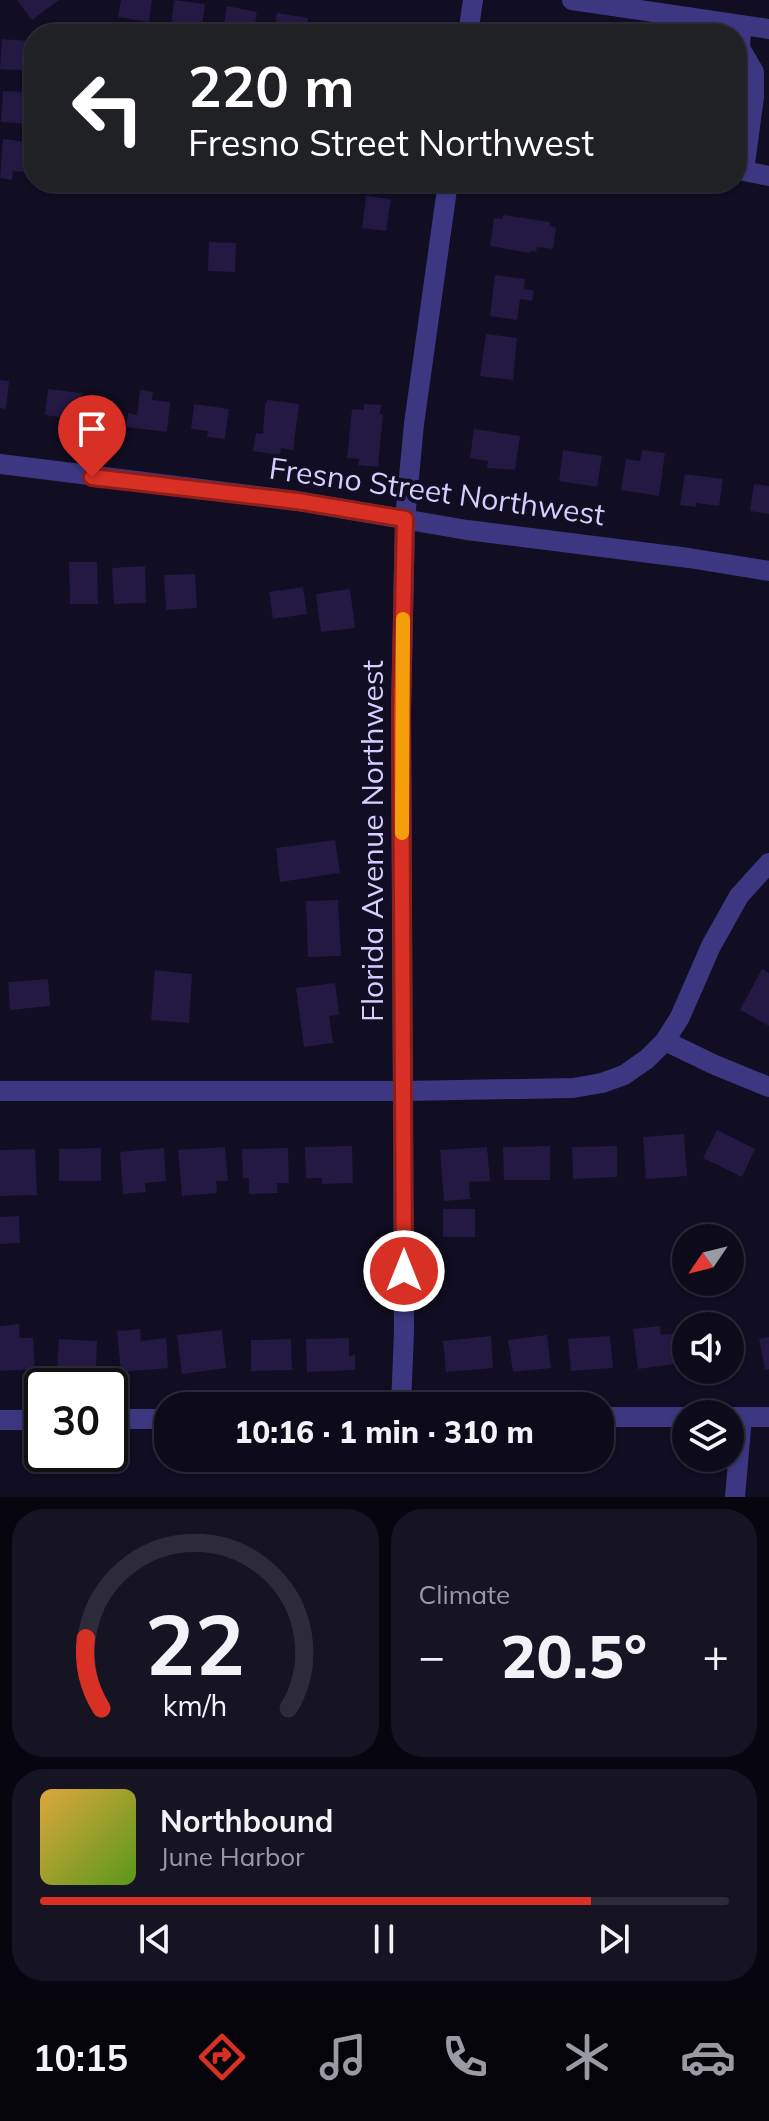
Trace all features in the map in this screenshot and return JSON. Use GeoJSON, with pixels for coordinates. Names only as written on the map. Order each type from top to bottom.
{"type":"FeatureCollection","features":[{"type":"Feature","properties":{"kind":"street"},"geometry":{"type":"LineString","coordinates":[[469,24],[473,0]]}},
{"type":"Feature","properties":{"kind":"street"},"geometry":{"type":"LineString","coordinates":[[572,0],[734,24]]}},
{"type":"Feature","properties":{"kind":"street"},"geometry":{"type":"LineString","coordinates":[[746,26],[769,29]]}},
{"type":"Feature","properties":{"kind":"street"},"geometry":{"type":"LineString","coordinates":[[746,58],[754,72],[746,156]]}},
{"type":"Feature","properties":{"kind":"street"},"geometry":{"type":"LineString","coordinates":[[746,171],[769,176]]}},
{"type":"Feature","properties":{"kind":"street","name":"Florida Avenue Northwest"},"geometry":{"type":"LineString","coordinates":[[402,1392],[404,1091],[401,713],[405,519],[414,424],[447,192]]}},
{"type":"Feature","properties":{"kind":"street","name":"Fresno Street Northwest"},"geometry":{"type":"LineString","coordinates":[[0,464],[297,501],[769,571]]}},
{"type":"Feature","properties":{"kind":"street"},"geometry":{"type":"LineString","coordinates":[[0,1091],[404,1091],[573,1088],[602,1083],[624,1075],[665,1041],[680,1017],[711,946],[739,896],[769,863]]}},
{"type":"Feature","properties":{"kind":"street"},"geometry":{"type":"LineString","coordinates":[[665,1041],[769,1087]]}},
{"type":"Feature","properties":{"kind":"street"},"geometry":{"type":"LineString","coordinates":[[614,1417],[672,1417]]}},
{"type":"Feature","properties":{"kind":"street"},"geometry":{"type":"LineString","coordinates":[[744,1417],[769,1417]]}},
{"type":"Feature","properties":{"kind":"street"},"geometry":{"type":"LineString","coordinates":[[128,1419],[154,1419]]}},
{"type":"Feature","properties":{"kind":"street"},"geometry":{"type":"LineString","coordinates":[[0,1420],[24,1420]]}},
{"type":"Feature","properties":{"kind":"street"},"geometry":{"type":"LineString","coordinates":[[735,1472],[735,1497]]}},
{"type":"Feature","properties":{"kind":"building"},"geometry":{"type":"Polygon","coordinates":[[[17,0],[59,0],[32,20],[17,0]]]}},
{"type":"Feature","properties":{"kind":"building"},"geometry":{"type":"Polygon","coordinates":[[[121,0],[152,0],[149,22],[118,17],[121,0]]]}},
{"type":"Feature","properties":{"kind":"building"},"geometry":{"type":"Polygon","coordinates":[[[174,0],[205,4],[202,24],[171,24],[174,0]]]}},
{"type":"Feature","properties":{"kind":"building"},"geometry":{"type":"Polygon","coordinates":[[[227,6],[257,12],[255,24],[224,24],[227,6]]]}},
{"type":"Feature","properties":{"kind":"building"},"geometry":{"type":"Polygon","coordinates":[[[277,13],[308,18],[307,24],[275,24],[277,13]]]}},
{"type":"Feature","properties":{"kind":"building"},"geometry":{"type":"Polygon","coordinates":[[[2,39],[24,41],[24,70],[0,69],[2,39]]]}},
{"type":"Feature","properties":{"kind":"building"},"geometry":{"type":"Polygon","coordinates":[[[3,91],[24,92],[24,124],[1,122],[3,91]]]}},
{"type":"Feature","properties":{"kind":"building"},"geometry":{"type":"Polygon","coordinates":[[[3,139],[24,142],[24,172],[13,171],[12,180],[0,178],[3,139]]]}},
{"type":"Feature","properties":{"kind":"building"},"geometry":{"type":"Polygon","coordinates":[[[366,196],[391,199],[386,231],[362,228],[366,196]]]}},
{"type":"Feature","properties":{"kind":"building"},"geometry":{"type":"Polygon","coordinates":[[[503,215],[550,222],[550,226],[556,227],[553,249],[537,247],[536,252],[530,253],[490,246],[494,218],[503,219],[503,215]]]}},
{"type":"Feature","properties":{"kind":"building"},"geometry":{"type":"Polygon","coordinates":[[[209,242],[236,243],[235,272],[208,271],[209,242]]]}},
{"type":"Feature","properties":{"kind":"building"},"geometry":{"type":"Polygon","coordinates":[[[495,275],[525,279],[524,289],[534,290],[532,301],[520,299],[517,320],[490,316],[495,275]]]}},
{"type":"Feature","properties":{"kind":"building"},"geometry":{"type":"Polygon","coordinates":[[[486,334],[517,338],[513,380],[480,376],[486,334]]]}},
{"type":"Feature","properties":{"kind":"building"},"geometry":{"type":"Polygon","coordinates":[[[0,380],[9,381],[6,409],[0,408],[0,380]]]}},
{"type":"Feature","properties":{"kind":"building"},"geometry":{"type":"Polygon","coordinates":[[[48,389],[82,393],[79,420],[45,415],[48,389]]]}},
{"type":"Feature","properties":{"kind":"building"},"geometry":{"type":"Polygon","coordinates":[[[140,390],[153,392],[152,400],[170,402],[167,432],[126,427],[128,413],[137,415],[140,390]]]}},
{"type":"Feature","properties":{"kind":"building"},"geometry":{"type":"Polygon","coordinates":[[[268,400],[299,404],[293,450],[281,448],[280,455],[253,451],[256,433],[263,434],[268,400]]]}},
{"type":"Feature","properties":{"kind":"building"},"geometry":{"type":"Polygon","coordinates":[[[194,404],[229,409],[225,439],[207,437],[208,431],[191,429],[194,404]]]}},
{"type":"Feature","properties":{"kind":"building"},"geometry":{"type":"Polygon","coordinates":[[[364,404],[381,405],[380,414],[383,414],[378,467],[358,465],[359,459],[347,458],[352,409],[364,410],[364,404]]]}},
{"type":"Feature","properties":{"kind":"building"},"geometry":{"type":"Polygon","coordinates":[[[474,429],[520,436],[515,470],[487,468],[488,461],[470,458],[474,429]]]}},
{"type":"Feature","properties":{"kind":"building"},"geometry":{"type":"Polygon","coordinates":[[[563,450],[602,456],[597,487],[559,481],[563,450]]]}},
{"type":"Feature","properties":{"kind":"building"},"geometry":{"type":"Polygon","coordinates":[[[642,450],[665,453],[659,496],[621,490],[626,459],[640,461],[642,450]]]}},
{"type":"Feature","properties":{"kind":"building"},"geometry":{"type":"Polygon","coordinates":[[[685,474],[723,479],[719,506],[696,503],[696,507],[680,505],[685,474]]]}},
{"type":"Feature","properties":{"kind":"building"},"geometry":{"type":"Polygon","coordinates":[[[754,484],[769,486],[769,514],[750,511],[754,484]]]}},
{"type":"Feature","properties":{"kind":"building"},"geometry":{"type":"Polygon","coordinates":[[[69,562],[97,562],[98,604],[70,604],[69,562]]]}},
{"type":"Feature","properties":{"kind":"building"},"geometry":{"type":"Polygon","coordinates":[[[145,566],[146,603],[114,604],[112,568],[145,566]]]}},
{"type":"Feature","properties":{"kind":"building"},"geometry":{"type":"Polygon","coordinates":[[[195,574],[197,608],[166,610],[164,575],[195,574]]]}},
{"type":"Feature","properties":{"kind":"building"},"geometry":{"type":"Polygon","coordinates":[[[303,587],[307,614],[273,619],[269,592],[303,587]]]}},
{"type":"Feature","properties":{"kind":"building"},"geometry":{"type":"Polygon","coordinates":[[[350,589],[355,628],[321,632],[316,594],[350,589]]]}},
{"type":"Feature","properties":{"kind":"building"},"geometry":{"type":"Polygon","coordinates":[[[335,840],[340,873],[280,882],[276,848],[335,840]]]}},
{"type":"Feature","properties":{"kind":"building"},"geometry":{"type":"Polygon","coordinates":[[[338,900],[341,956],[308,957],[306,901],[338,900]]]}},
{"type":"Feature","properties":{"kind":"building"},"geometry":{"type":"Polygon","coordinates":[[[762,969],[769,973],[769,1026],[740,1010],[762,969]]]}},
{"type":"Feature","properties":{"kind":"building"},"geometry":{"type":"Polygon","coordinates":[[[155,970],[192,974],[189,1023],[151,1020],[155,970]]]}},
{"type":"Feature","properties":{"kind":"building"},"geometry":{"type":"Polygon","coordinates":[[[48,979],[50,1006],[10,1010],[8,982],[48,979]]]}},
{"type":"Feature","properties":{"kind":"building"},"geometry":{"type":"Polygon","coordinates":[[[335,983],[339,1015],[329,1016],[333,1043],[304,1047],[296,988],[335,983]]]}},
{"type":"Feature","properties":{"kind":"building"},"geometry":{"type":"Polygon","coordinates":[[[717,1130],[755,1149],[742,1177],[703,1158],[717,1130]]]}},
{"type":"Feature","properties":{"kind":"building"},"geometry":{"type":"Polygon","coordinates":[[[684,1134],[687,1176],[646,1179],[643,1137],[684,1134]]]}},
{"type":"Feature","properties":{"kind":"building"},"geometry":{"type":"Polygon","coordinates":[[[352,1146],[353,1183],[322,1184],[322,1178],[306,1178],[305,1147],[352,1146]]]}},
{"type":"Feature","properties":{"kind":"building"},"geometry":{"type":"Polygon","coordinates":[[[550,1146],[550,1180],[504,1180],[503,1147],[550,1146]]]}},
{"type":"Feature","properties":{"kind":"building"},"geometry":{"type":"Polygon","coordinates":[[[617,1146],[617,1177],[573,1179],[572,1147],[617,1146]]]}},
{"type":"Feature","properties":{"kind":"building"},"geometry":{"type":"Polygon","coordinates":[[[225,1147],[228,1181],[216,1181],[217,1193],[182,1196],[178,1150],[225,1147]]]}},
{"type":"Feature","properties":{"kind":"building"},"geometry":{"type":"Polygon","coordinates":[[[487,1147],[490,1181],[469,1182],[470,1199],[444,1201],[440,1150],[487,1147]]]}},
{"type":"Feature","properties":{"kind":"building"},"geometry":{"type":"Polygon","coordinates":[[[101,1148],[101,1181],[59,1181],[59,1149],[101,1148]]]}},
{"type":"Feature","properties":{"kind":"building"},"geometry":{"type":"Polygon","coordinates":[[[164,1148],[166,1181],[145,1183],[146,1192],[123,1194],[120,1152],[164,1148]]]}},
{"type":"Feature","properties":{"kind":"building"},"geometry":{"type":"Polygon","coordinates":[[[288,1148],[289,1183],[277,1183],[278,1193],[249,1194],[249,1178],[243,1178],[242,1149],[288,1148]]]}},
{"type":"Feature","properties":{"kind":"building"},"geometry":{"type":"Polygon","coordinates":[[[35,1149],[37,1195],[0,1196],[0,1150],[35,1149]]]}},
{"type":"Feature","properties":{"kind":"building"},"geometry":{"type":"Polygon","coordinates":[[[443,1209],[475,1209],[475,1237],[443,1237],[443,1209]]]}},
{"type":"Feature","properties":{"kind":"building"},"geometry":{"type":"Polygon","coordinates":[[[19,1216],[20,1243],[0,1244],[0,1217],[19,1216]]]}},
{"type":"Feature","properties":{"kind":"building"},"geometry":{"type":"Polygon","coordinates":[[[19,1324],[20,1338],[33,1338],[35,1368],[0,1371],[0,1326],[19,1324]]]}},
{"type":"Feature","properties":{"kind":"building"},"geometry":{"type":"Polygon","coordinates":[[[660,1326],[661,1335],[672,1334],[672,1364],[638,1369],[633,1329],[660,1326]]]}},
{"type":"Feature","properties":{"kind":"building"},"geometry":{"type":"Polygon","coordinates":[[[140,1329],[141,1341],[166,1338],[168,1368],[128,1371],[128,1368],[121,1368],[117,1331],[140,1329]]]}},
{"type":"Feature","properties":{"kind":"building"},"geometry":{"type":"Polygon","coordinates":[[[222,1330],[226,1368],[182,1374],[177,1335],[222,1330]]]}},
{"type":"Feature","properties":{"kind":"building"},"geometry":{"type":"Polygon","coordinates":[[[547,1335],[551,1368],[513,1372],[508,1340],[547,1335]]]}},
{"type":"Feature","properties":{"kind":"building"},"geometry":{"type":"Polygon","coordinates":[[[491,1336],[493,1368],[446,1372],[443,1341],[491,1336]]]}},
{"type":"Feature","properties":{"kind":"building"},"geometry":{"type":"Polygon","coordinates":[[[610,1336],[613,1368],[571,1371],[568,1339],[610,1336]]]}},
{"type":"Feature","properties":{"kind":"building"},"geometry":{"type":"Polygon","coordinates":[[[769,1337],[769,1369],[765,1370],[759,1339],[769,1337]]]}},
{"type":"Feature","properties":{"kind":"building"},"geometry":{"type":"Polygon","coordinates":[[[349,1338],[349,1356],[355,1355],[355,1370],[307,1372],[306,1339],[349,1338]]]}},
{"type":"Feature","properties":{"kind":"building"},"geometry":{"type":"Polygon","coordinates":[[[59,1339],[97,1341],[96,1368],[57,1367],[59,1339]]]}},
{"type":"Feature","properties":{"kind":"building"},"geometry":{"type":"Polygon","coordinates":[[[291,1339],[292,1370],[251,1371],[251,1340],[291,1339]]]}},
{"type":"Feature","properties":{"kind":"slow traffic"},"geometry":{"type":"LineString","coordinates":[[402,833],[403,619]]}},
{"type":"Feature","properties":{"kind":"route"},"geometry":{"type":"LineString","coordinates":[[92,477],[297,501],[405,519],[401,713],[404,1271]]}}]}
